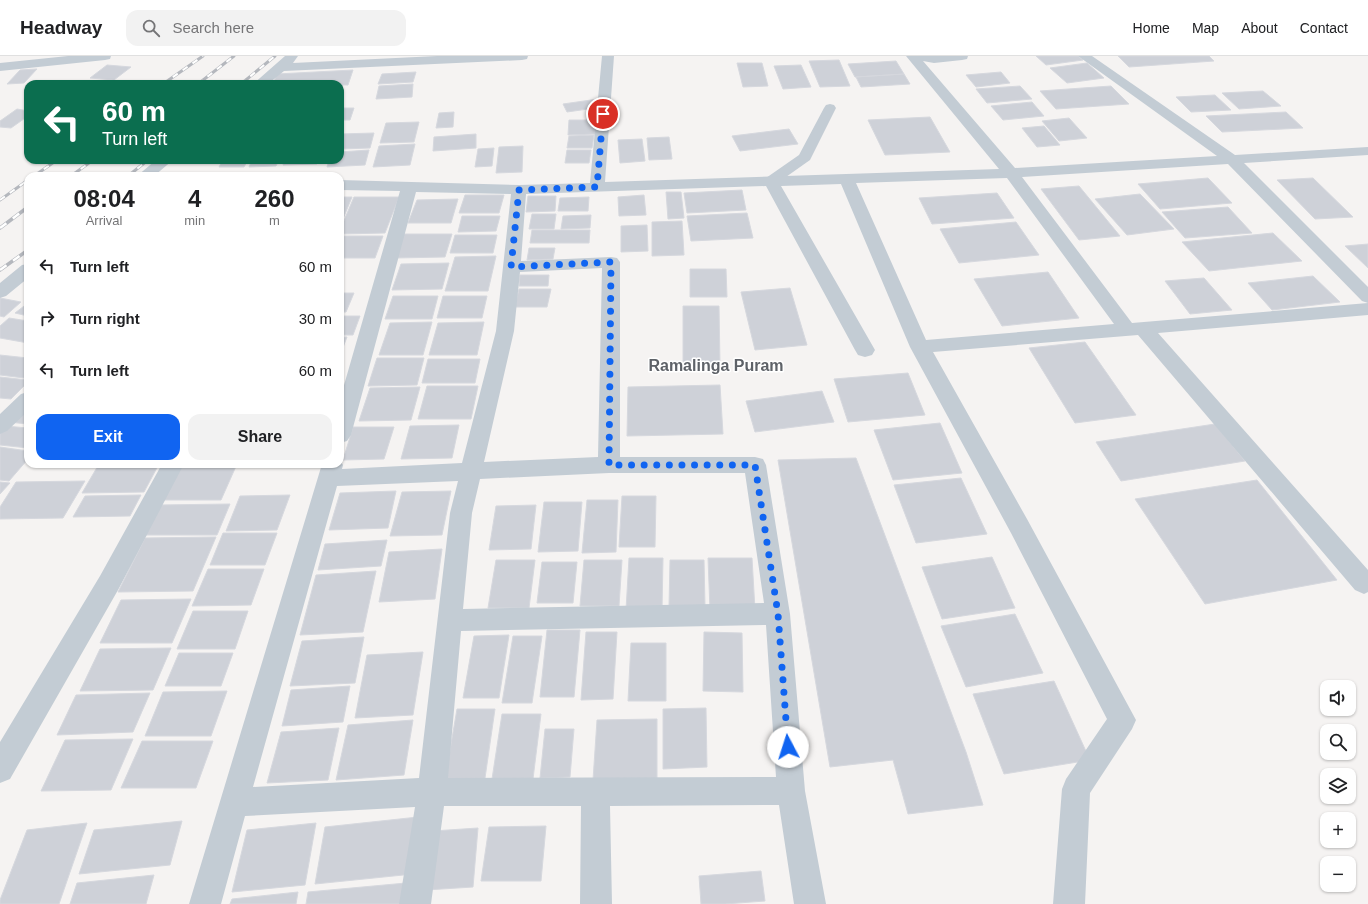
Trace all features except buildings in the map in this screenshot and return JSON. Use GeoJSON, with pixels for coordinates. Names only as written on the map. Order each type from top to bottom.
{"type":"FeatureCollection","features":[{"type":"Feature","properties":{"kind":"street"},"geometry":{"type":"LineString","coordinates":[[0,67],[104,56]]}},
{"type":"Feature","properties":{"kind":"street"},"geometry":{"type":"LineString","coordinates":[[265,80],[292,56]]}},
{"type":"Feature","properties":{"kind":"street"},"geometry":{"type":"LineString","coordinates":[[281,67],[522,56]]}},
{"type":"Feature","properties":{"kind":"street"},"geometry":{"type":"LineString","coordinates":[[597,187],[608,56]]}},
{"type":"Feature","properties":{"kind":"street"},"geometry":{"type":"LineString","coordinates":[[912,56],[1011,173],[1135,328],[1364,583]]}},
{"type":"Feature","properties":{"kind":"street"},"geometry":{"type":"LineString","coordinates":[[916,56],[934,59],[962,56]]}},
{"type":"Feature","properties":{"kind":"street"},"geometry":{"type":"LineString","coordinates":[[1084,56],[1231,159],[1368,297]]}},
{"type":"Feature","properties":{"kind":"street"},"geometry":{"type":"LineString","coordinates":[[344,186],[519,190],[1011,173],[1368,151]]}},
{"type":"Feature","properties":{"kind":"street"},"geometry":{"type":"LineString","coordinates":[[150,172],[160,164]]}},
{"type":"Feature","properties":{"kind":"street"},"geometry":{"type":"LineString","coordinates":[[846,178],[920,347],[1015,519],[1122,720],[1076,789],[1069,904]]}},
{"type":"Feature","properties":{"kind":"street"},"geometry":{"type":"LineString","coordinates":[[771,181],[865,350]]}},
{"type":"Feature","properties":{"kind":"street"},"geometry":{"type":"LineString","coordinates":[[344,422],[409,187]]}},
{"type":"Feature","properties":{"kind":"street"},"geometry":{"type":"LineString","coordinates":[[415,904],[432,792],[461,513],[505,331],[519,190]]}},
{"type":"Feature","properties":{"kind":"street"},"geometry":{"type":"LineString","coordinates":[[511,267],[611,262],[609,465]]}},
{"type":"Feature","properties":{"kind":"street"},"geometry":{"type":"LineString","coordinates":[[0,292],[24,272]]}},
{"type":"Feature","properties":{"kind":"street"},"geometry":{"type":"LineString","coordinates":[[920,347],[1368,309]]}},
{"type":"Feature","properties":{"kind":"street"},"geometry":{"type":"LineString","coordinates":[[0,426],[24,403]]}},
{"type":"Feature","properties":{"kind":"street"},"geometry":{"type":"LineString","coordinates":[[205,904],[330,471],[470,471],[609,465],[755,465],[778,614],[791,792],[810,904]]}},
{"type":"Feature","properties":{"kind":"street"},"geometry":{"type":"LineString","coordinates":[[0,769],[109,583],[171,468]]}},
{"type":"Feature","properties":{"kind":"street"},"geometry":{"type":"LineString","coordinates":[[450,620],[778,614]]}},
{"type":"Feature","properties":{"kind":"street"},"geometry":{"type":"LineString","coordinates":[[595,791],[596,904]]}},
{"type":"Feature","properties":{"kind":"street"},"geometry":{"type":"LineString","coordinates":[[234,802],[432,792],[791,792]]}},
{"type":"Feature","properties":{"kind":"lane"},"geometry":{"type":"LineString","coordinates":[[771,181],[805,156],[830,108]]}},
{"type":"Feature","properties":{"kind":"railway"},"geometry":{"type":"LineString","coordinates":[[169,80],[203,56]]}},
{"type":"Feature","properties":{"kind":"railway"},"geometry":{"type":"LineString","coordinates":[[203,80],[234,56]]}},
{"type":"Feature","properties":{"kind":"railway"},"geometry":{"type":"LineString","coordinates":[[246,80],[275,56]]}},
{"type":"Feature","properties":{"kind":"railway"},"geometry":{"type":"LineString","coordinates":[[40,172],[51,164]]}},
{"type":"Feature","properties":{"kind":"railway"},"geometry":{"type":"LineString","coordinates":[[76,172],[88,164]]}},
{"type":"Feature","properties":{"kind":"railway"},"geometry":{"type":"LineString","coordinates":[[133,172],[143,164]]}},
{"type":"Feature","properties":{"kind":"railway"},"geometry":{"type":"LineString","coordinates":[[0,200],[24,183]]}},
{"type":"Feature","properties":{"kind":"railway"},"geometry":{"type":"LineString","coordinates":[[0,228],[24,210]]}},
{"type":"Feature","properties":{"kind":"railway"},"geometry":{"type":"LineString","coordinates":[[0,270],[24,253]]}},
{"type":"Feature","properties":{"kind":"district","name":"Ramalinga Puram"},"geometry":{"type":"Point","coordinates":[716,365]}},
{"type":"Feature","properties":{"kind":"route"},"geometry":{"type":"LineString","coordinates":[[603,114],[597,187],[519,190],[511,267],[611,262],[609,465],[755,465],[778,614],[788,747]]}}]}
